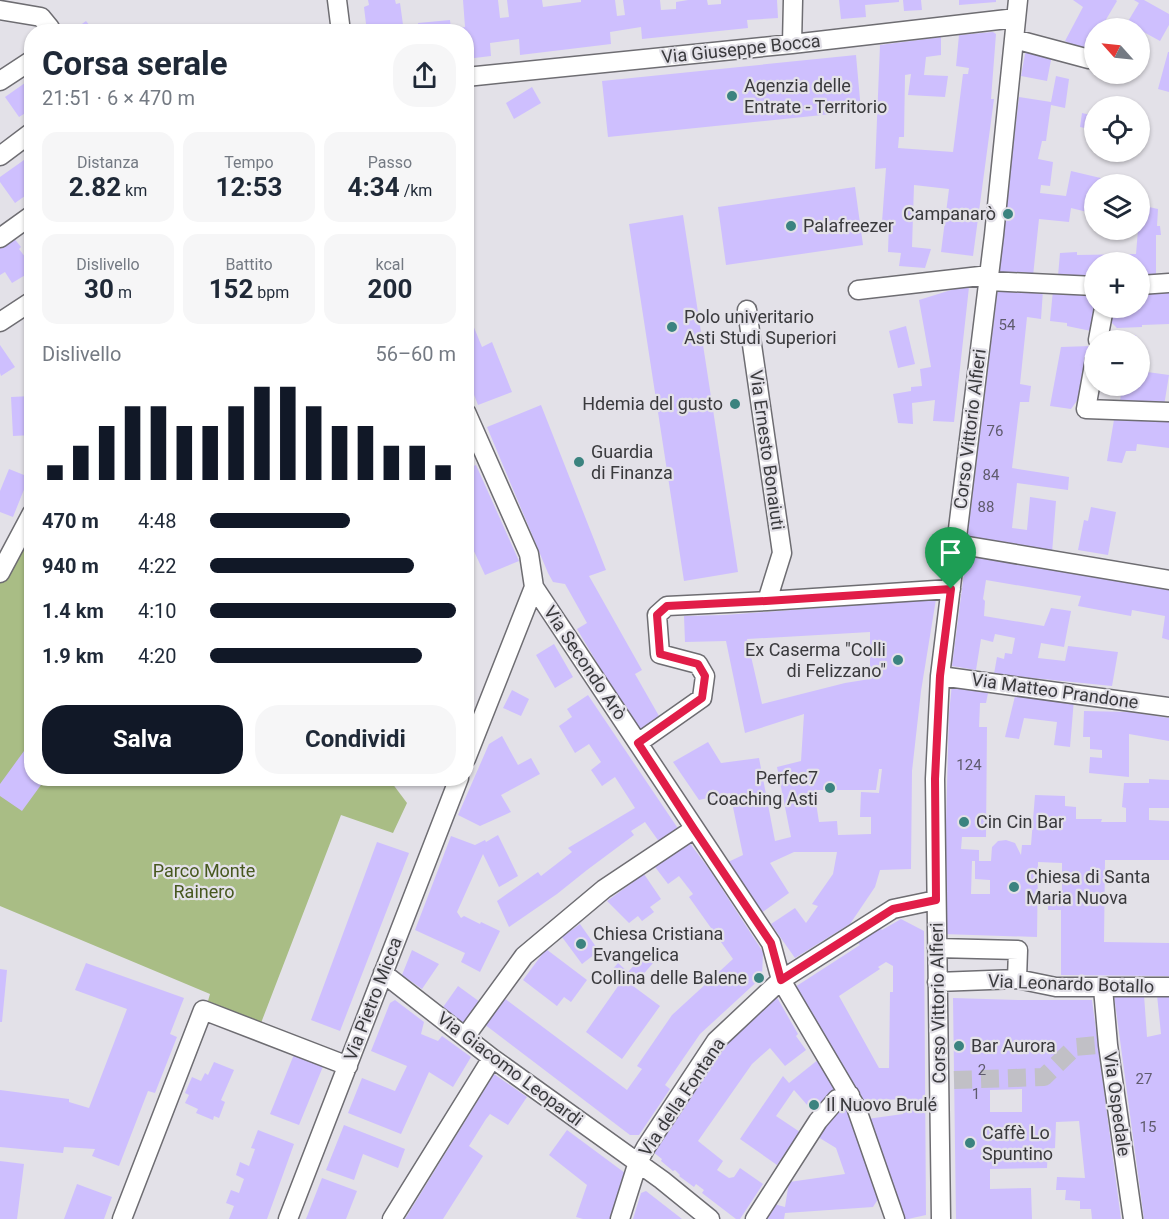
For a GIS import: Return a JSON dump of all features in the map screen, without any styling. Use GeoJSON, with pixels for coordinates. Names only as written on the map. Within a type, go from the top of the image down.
{"type":"FeatureCollection","features":[{"type":"Feature","properties":{"kind":"street"},"geometry":{"type":"LineString","coordinates":[[337,0],[340,24]]}},
{"type":"Feature","properties":{"kind":"street"},"geometry":{"type":"LineString","coordinates":[[792,44],[793,0]]}},
{"type":"Feature","properties":{"kind":"street","name":"Via Giuseppe Bocca"},"geometry":{"type":"LineString","coordinates":[[474,76],[792,44],[1017,9]]}},
{"type":"Feature","properties":{"kind":"street","name":"Corso Vittorio Alfieri"},"geometry":{"type":"LineString","coordinates":[[941,1219],[946,1080],[938,982],[936,900],[935,779],[940,676],[988,278],[1017,9]]}},
{"type":"Feature","properties":{"kind":"street"},"geometry":{"type":"LineString","coordinates":[[0,10],[41,17],[47,24]]}},
{"type":"Feature","properties":{"kind":"street"},"geometry":{"type":"LineString","coordinates":[[1014,39],[1084,58]]}},
{"type":"Feature","properties":{"kind":"street"},"geometry":{"type":"LineString","coordinates":[[0,81],[24,65]]}},
{"type":"Feature","properties":{"kind":"street"},"geometry":{"type":"LineString","coordinates":[[0,156],[24,138]]}},
{"type":"Feature","properties":{"kind":"street"},"geometry":{"type":"LineString","coordinates":[[0,238],[24,221]]}},
{"type":"Feature","properties":{"kind":"street"},"geometry":{"type":"LineString","coordinates":[[858,290],[988,278],[1084,285]]}},
{"type":"Feature","properties":{"kind":"street"},"geometry":{"type":"LineString","coordinates":[[1150,284],[1169,283]]}},
{"type":"Feature","properties":{"kind":"street"},"geometry":{"type":"LineString","coordinates":[[0,322],[24,306]]}},
{"type":"Feature","properties":{"kind":"street","name":"Via Ernesto Bonaiuti"},"geometry":{"type":"LineString","coordinates":[[747,310],[782,553],[766,601]]}},
{"type":"Feature","properties":{"kind":"street"},"geometry":{"type":"LineString","coordinates":[[1088,396],[1086,408],[1169,412]]}},
{"type":"Feature","properties":{"kind":"street","name":"Via Secondo Arò"},"geometry":{"type":"LineString","coordinates":[[474,430],[529,554],[534,587],[771,943],[781,980],[856,1107],[896,1219]]}},
{"type":"Feature","properties":{"kind":"street"},"geometry":{"type":"LineString","coordinates":[[0,573],[24,528]]}},
{"type":"Feature","properties":{"kind":"street"},"geometry":{"type":"LineString","coordinates":[[956,544],[1169,580]]}},
{"type":"Feature","properties":{"kind":"street"},"geometry":{"type":"LineString","coordinates":[[474,739],[534,587]]}},
{"type":"Feature","properties":{"kind":"street"},"geometry":{"type":"LineString","coordinates":[[638,743],[702,698],[705,676],[698,664],[660,654],[657,615],[667,606],[951,589]]}},
{"type":"Feature","properties":{"kind":"street","name":"Via Matteo Prandone"},"geometry":{"type":"LineString","coordinates":[[940,676],[1169,707]]}},
{"type":"Feature","properties":{"kind":"street","name":"Via Pietro Micca"},"geometry":{"type":"LineString","coordinates":[[288,1219],[456,786]]}},
{"type":"Feature","properties":{"kind":"street"},"geometry":{"type":"LineString","coordinates":[[465,1037],[524,956],[604,889],[694,829]]}},
{"type":"Feature","properties":{"kind":"street","name":"Via della Fontana"},"geometry":{"type":"LineString","coordinates":[[620,1219],[638,1162],[646,1147],[716,1041],[781,980],[893,909],[936,900]]}},
{"type":"Feature","properties":{"kind":"street"},"geometry":{"type":"LineString","coordinates":[[937,948],[1018,950],[1017,979]]}},
{"type":"Feature","properties":{"kind":"street","name":"Via Giacomo Leopardi"},"geometry":{"type":"LineString","coordinates":[[383,973],[492,1059],[662,1179],[711,1219]]}},
{"type":"Feature","properties":{"kind":"street","name":"Via Leonardo Botallo"},"geometry":{"type":"LineString","coordinates":[[938,982],[1017,979],[1056,987],[1169,987]]}},
{"type":"Feature","properties":{"kind":"street","name":"Via Ospedale"},"geometry":{"type":"LineString","coordinates":[[1103,988],[1103,1045],[1133,1219]]}},
{"type":"Feature","properties":{"kind":"street"},"geometry":{"type":"LineString","coordinates":[[122,1219],[203,1010],[348,1066]]}},
{"type":"Feature","properties":{"kind":"street"},"geometry":{"type":"LineString","coordinates":[[392,1219],[492,1059]]}},
{"type":"Feature","properties":{"kind":"street"},"geometry":{"type":"LineString","coordinates":[[755,1219],[818,1121],[837,1099],[850,1095]]}},
{"type":"Feature","properties":{"kind":"green space","name":"Parco Monte Rainero"},"geometry":{"type":"Polygon","coordinates":[[[24,527],[24,786],[394,786],[407,803],[393,833],[341,815],[261,1023],[208,1001],[210,994],[0,906],[0,573],[24,527]]]}},
{"type":"Feature","properties":{"kind":"building"},"geometry":{"type":"Polygon","coordinates":[[[368,0],[395,0],[396,4],[400,3],[403,24],[366,24],[364,7],[369,5],[368,0]]]}},
{"type":"Feature","properties":{"kind":"building"},"geometry":{"type":"Polygon","coordinates":[[[463,0],[498,0],[500,18],[509,17],[507,0],[542,0],[543,7],[581,2],[581,0],[615,0],[617,16],[625,15],[623,0],[660,0],[661,10],[676,9],[676,2],[688,0],[707,0],[708,5],[721,4],[721,0],[777,0],[778,18],[747,20],[748,28],[642,39],[641,27],[610,32],[611,44],[520,55],[519,39],[490,43],[491,56],[474,58],[474,24],[465,24],[463,0]]]}},
{"type":"Feature","properties":{"kind":"building"},"geometry":{"type":"Polygon","coordinates":[[[839,0],[899,0],[899,2],[865,5],[866,17],[841,19],[839,0]]]}},
{"type":"Feature","properties":{"kind":"building"},"geometry":{"type":"Polygon","coordinates":[[[903,0],[921,0],[922,10],[904,11],[903,0]]]}},
{"type":"Feature","properties":{"kind":"building"},"geometry":{"type":"Polygon","coordinates":[[[959,0],[996,0],[996,2],[959,5],[959,0]]]}},
{"type":"Feature","properties":{"kind":"building"},"geometry":{"type":"Polygon","coordinates":[[[1073,0],[1117,1],[1107,18],[1084,18],[1084,51],[1065,41],[1083,7],[1073,0]]]}},
{"type":"Feature","properties":{"kind":"building"},"geometry":{"type":"Polygon","coordinates":[[[1134,0],[1144,0],[1169,14],[1169,25],[1160,41],[1150,36],[1150,18],[1130,18],[1139,3],[1134,0]]]}},
{"type":"Feature","properties":{"kind":"building"},"geometry":{"type":"Polygon","coordinates":[[[450,20],[450,24],[418,23],[450,20]]]}},
{"type":"Feature","properties":{"kind":"building"},"geometry":{"type":"Polygon","coordinates":[[[993,32],[996,34],[991,99],[994,99],[973,256],[941,252],[949,189],[914,185],[912,247],[931,249],[925,268],[899,266],[901,253],[888,252],[889,222],[882,222],[886,168],[875,169],[880,45],[941,37],[941,55],[926,57],[924,75],[948,76],[945,97],[908,95],[911,74],[905,75],[904,137],[899,137],[898,148],[953,152],[963,74],[968,74],[969,68],[956,66],[959,35],[993,32]]]}},
{"type":"Feature","properties":{"kind":"building"},"geometry":{"type":"Polygon","coordinates":[[[1026,49],[1052,55],[1047,81],[1021,76],[1026,49]]]}},
{"type":"Feature","properties":{"kind":"building"},"geometry":{"type":"Polygon","coordinates":[[[1169,52],[1169,92],[1158,89],[1169,52]]]}},
{"type":"Feature","properties":{"kind":"building","name":"Agenzia delle Entrate - Territorio"},"geometry":{"type":"Polygon","coordinates":[[[856,55],[861,111],[608,137],[602,81],[856,55]]]}},
{"type":"Feature","properties":{"kind":"building"},"geometry":{"type":"Polygon","coordinates":[[[1056,76],[1069,79],[1065,108],[1051,105],[1046,141],[1042,141],[1038,159],[1053,162],[1050,186],[1041,185],[1040,193],[1066,196],[1071,171],[1084,174],[1084,211],[1071,208],[1069,222],[1039,219],[1033,276],[998,275],[1019,97],[1051,102],[1056,76]]]}},
{"type":"Feature","properties":{"kind":"building"},"geometry":{"type":"Polygon","coordinates":[[[24,84],[24,114],[19,117],[5,97],[24,84]]]}},
{"type":"Feature","properties":{"kind":"building"},"geometry":{"type":"Polygon","coordinates":[[[532,87],[541,103],[514,119],[506,103],[532,87]]]}},
{"type":"Feature","properties":{"kind":"building"},"geometry":{"type":"Polygon","coordinates":[[[1082,113],[1084,113],[1084,128],[1080,127],[1082,113]]]}},
{"type":"Feature","properties":{"kind":"building"},"geometry":{"type":"Polygon","coordinates":[[[24,160],[24,197],[15,203],[0,182],[0,177],[24,160]]]}},
{"type":"Feature","properties":{"kind":"building","name":"Palafreezer"},"geometry":{"type":"Polygon","coordinates":[[[855,187],[863,245],[726,265],[718,207],[855,187]]]}},
{"type":"Feature","properties":{"kind":"building"},"geometry":{"type":"Polygon","coordinates":[[[1150,207],[1158,209],[1157,226],[1160,226],[1161,235],[1156,235],[1156,274],[1150,274],[1150,252],[1136,252],[1137,240],[1150,240],[1150,207]]]}},
{"type":"Feature","properties":{"kind":"building","name":"Polo univeritario Asti Studi Superiori"},"geometry":{"type":"Polygon","coordinates":[[[683,215],[738,572],[684,581],[629,224],[683,215]]]}},
{"type":"Feature","properties":{"kind":"building"},"geometry":{"type":"Polygon","coordinates":[[[13,237],[24,256],[24,276],[12,283],[5,272],[0,275],[0,246],[13,237]]]}},
{"type":"Feature","properties":{"kind":"building"},"geometry":{"type":"Polygon","coordinates":[[[1077,252],[1077,255],[1084,255],[1084,275],[1058,276],[1060,253],[1077,252]]]}},
{"type":"Feature","properties":{"kind":"building"},"geometry":{"type":"Polygon","coordinates":[[[964,286],[969,287],[954,422],[933,421],[935,400],[912,403],[913,424],[898,423],[893,394],[911,391],[911,387],[922,386],[920,369],[931,367],[919,300],[964,286]]]}},
{"type":"Feature","properties":{"kind":"building"},"geometry":{"type":"Polygon","coordinates":[[[998,287],[1043,290],[1041,319],[1027,317],[1020,384],[1031,386],[1029,402],[1020,402],[1012,468],[1069,477],[1068,490],[1017,483],[1012,528],[1027,530],[1030,497],[1056,501],[1052,553],[967,540],[998,287]]]}},
{"type":"Feature","properties":{"kind":"building"},"geometry":{"type":"Polygon","coordinates":[[[1053,290],[1084,292],[1084,318],[1093,318],[1091,330],[1050,321],[1053,290]]]}},
{"type":"Feature","properties":{"kind":"building"},"geometry":{"type":"Polygon","coordinates":[[[1169,291],[1169,324],[1117,328],[1110,321],[1111,318],[1150,318],[1150,292],[1169,291]]]}},
{"type":"Feature","properties":{"kind":"building"},"geometry":{"type":"Polygon","coordinates":[[[906,326],[915,364],[898,368],[889,331],[906,326]]]}},
{"type":"Feature","properties":{"kind":"building"},"geometry":{"type":"Polygon","coordinates":[[[474,328],[482,347],[492,342],[512,392],[478,405],[474,395],[474,328]]]}},
{"type":"Feature","properties":{"kind":"building"},"geometry":{"type":"Polygon","coordinates":[[[0,345],[15,367],[1,376],[0,373],[0,345]]]}},
{"type":"Feature","properties":{"kind":"building"},"geometry":{"type":"Polygon","coordinates":[[[1084,346],[1084,391],[1071,409],[1050,406],[1061,347],[1084,346]]]}},
{"type":"Feature","properties":{"kind":"building"},"geometry":{"type":"Polygon","coordinates":[[[1150,372],[1169,375],[1164,406],[1120,401],[1121,396],[1150,396],[1150,372]]]}},
{"type":"Feature","properties":{"kind":"building"},"geometry":{"type":"Polygon","coordinates":[[[24,396],[24,435],[13,436],[11,397],[24,396]]]}},
{"type":"Feature","properties":{"kind":"building"},"geometry":{"type":"Polygon","coordinates":[[[541,405],[606,570],[589,576],[642,670],[635,674],[659,716],[638,732],[577,629],[587,623],[565,584],[553,582],[548,573],[487,427],[541,405]]]}},
{"type":"Feature","properties":{"kind":"building"},"geometry":{"type":"Polygon","coordinates":[[[1115,414],[1169,418],[1169,448],[1137,444],[1136,451],[1126,451],[1122,463],[1107,461],[1115,414]]]}},
{"type":"Feature","properties":{"kind":"building"},"geometry":{"type":"Polygon","coordinates":[[[476,465],[519,561],[485,575],[474,551],[474,466],[476,465]]]}},
{"type":"Feature","properties":{"kind":"building"},"geometry":{"type":"Polygon","coordinates":[[[9,469],[24,475],[24,490],[13,517],[0,512],[0,491],[9,469]]]}},
{"type":"Feature","properties":{"kind":"building"},"geometry":{"type":"Polygon","coordinates":[[[1091,507],[1116,512],[1108,555],[1078,550],[1084,520],[1088,521],[1091,507]]]}},
{"type":"Feature","properties":{"kind":"building"},"geometry":{"type":"Polygon","coordinates":[[[967,550],[1169,589],[1169,640],[1162,638],[1165,616],[1132,610],[1131,616],[1078,606],[1081,596],[986,580],[983,599],[985,601],[984,616],[1044,626],[1051,608],[1071,611],[1064,647],[1041,643],[1038,658],[1065,661],[1068,646],[1118,652],[1112,686],[994,674],[997,657],[1004,659],[1005,653],[1012,654],[1015,638],[995,634],[993,642],[981,639],[976,670],[952,666],[967,550]]]}},
{"type":"Feature","properties":{"kind":"building"},"geometry":{"type":"Polygon","coordinates":[[[936,599],[921,691],[912,771],[911,869],[880,870],[875,887],[850,924],[795,958],[771,924],[795,908],[806,923],[818,906],[812,904],[833,874],[837,852],[794,852],[770,863],[789,893],[760,914],[726,863],[743,855],[730,793],[699,800],[673,762],[708,742],[721,763],[759,758],[775,841],[791,837],[777,767],[801,761],[804,714],[745,733],[726,641],[685,642],[684,616],[936,599]],[[870,632],[747,639],[762,704],[870,679],[870,632]],[[879,769],[876,790],[814,790],[819,822],[837,821],[838,835],[871,834],[871,817],[860,817],[861,792],[879,793],[882,769],[879,769]]]}},
{"type":"Feature","properties":{"kind":"building"},"geometry":{"type":"Polygon","coordinates":[[[554,644],[573,677],[555,688],[536,655],[554,644]]]}},
{"type":"Feature","properties":{"kind":"building"},"geometry":{"type":"Polygon","coordinates":[[[952,684],[989,688],[986,703],[980,703],[979,727],[987,727],[986,837],[962,837],[961,849],[979,850],[979,861],[991,861],[992,847],[998,841],[1006,840],[1015,843],[1021,855],[1022,845],[1031,845],[1035,795],[1065,796],[1065,806],[1076,807],[1076,819],[1126,822],[1126,808],[1122,807],[1124,783],[1149,783],[1149,779],[1169,780],[1169,808],[1149,808],[1149,820],[1169,821],[1169,860],[1105,860],[1104,942],[1169,943],[1169,976],[1061,975],[1061,910],[1048,910],[1048,892],[1062,892],[1062,863],[1038,862],[1037,937],[943,934],[949,713],[952,684]],[[972,861],[971,894],[990,894],[990,880],[975,879],[975,861],[972,861]]]}},
{"type":"Feature","properties":{"kind":"building"},"geometry":{"type":"Polygon","coordinates":[[[512,690],[529,699],[521,716],[503,708],[512,690]]]}},
{"type":"Feature","properties":{"kind":"building"},"geometry":{"type":"Polygon","coordinates":[[[1016,692],[1074,699],[1070,747],[1054,745],[1057,722],[1024,718],[1019,739],[1005,737],[1016,692]]]}},
{"type":"Feature","properties":{"kind":"building"},"geometry":{"type":"Polygon","coordinates":[[[588,695],[679,830],[660,843],[645,822],[631,831],[634,835],[557,894],[509,927],[497,901],[538,872],[541,876],[572,852],[568,848],[635,808],[615,777],[602,786],[591,770],[601,762],[589,744],[575,753],[559,726],[572,717],[567,709],[588,695]]]}},
{"type":"Feature","properties":{"kind":"building"},"geometry":{"type":"Polygon","coordinates":[[[1084,711],[1129,712],[1169,718],[1169,741],[1129,734],[1129,777],[1089,773],[1090,757],[1102,758],[1102,750],[1090,749],[1090,737],[1083,737],[1084,711]]]}},
{"type":"Feature","properties":{"kind":"building"},"geometry":{"type":"Polygon","coordinates":[[[502,736],[518,765],[531,758],[540,774],[501,795],[511,812],[480,826],[458,815],[471,786],[474,786],[474,778],[489,744],[502,736]]]}},
{"type":"Feature","properties":{"kind":"building"},"geometry":{"type":"Polygon","coordinates":[[[24,751],[24,786],[40,786],[22,811],[0,796],[0,784],[24,751]]]}},
{"type":"Feature","properties":{"kind":"building"},"geometry":{"type":"Polygon","coordinates":[[[498,835],[518,876],[499,887],[483,854],[457,912],[461,918],[464,916],[500,931],[480,972],[461,962],[465,953],[415,930],[451,836],[475,845],[498,835]]]}},
{"type":"Feature","properties":{"kind":"building"},"geometry":{"type":"Polygon","coordinates":[[[686,838],[763,952],[762,977],[700,1034],[665,1085],[670,1089],[639,1135],[630,1135],[484,1024],[504,998],[627,1090],[642,1069],[637,1066],[672,1015],[733,959],[689,897],[693,894],[679,876],[668,884],[652,863],[686,838]]]}},
{"type":"Feature","properties":{"kind":"building"},"geometry":{"type":"Polygon","coordinates":[[[377,842],[409,853],[340,1031],[311,1020],[377,842]]]}},
{"type":"Feature","properties":{"kind":"building"},"geometry":{"type":"Polygon","coordinates":[[[644,874],[661,899],[650,907],[654,912],[642,921],[638,916],[629,923],[607,901],[644,874]]]}},
{"type":"Feature","properties":{"kind":"building"},"geometry":{"type":"Polygon","coordinates":[[[901,919],[924,931],[926,1215],[908,1219],[903,1219],[867,1119],[903,1114],[902,1099],[861,1101],[795,987],[860,945],[858,943],[880,928],[882,930],[901,919]],[[886,962],[878,967],[880,969],[839,996],[879,1068],[889,1068],[890,992],[893,992],[893,966],[886,962]]]}},
{"type":"Feature","properties":{"kind":"building","name":"Chiesa Cristiana Evangelica"},"geometry":{"type":"Polygon","coordinates":[[[580,924],[599,951],[582,964],[562,937],[580,924]]]}},
{"type":"Feature","properties":{"kind":"building"},"geometry":{"type":"Polygon","coordinates":[[[546,949],[587,980],[571,1002],[564,997],[557,1006],[523,980],[546,949]]]}},
{"type":"Feature","properties":{"kind":"building"},"geometry":{"type":"Polygon","coordinates":[[[412,950],[439,964],[422,989],[402,975],[412,950]]]}},
{"type":"Feature","properties":{"kind":"building"},"geometry":{"type":"Polygon","coordinates":[[[644,954],[654,962],[633,986],[660,1006],[622,1059],[586,1032],[623,979],[611,971],[618,963],[628,972],[644,954]]]}},
{"type":"Feature","properties":{"kind":"building"},"geometry":{"type":"Polygon","coordinates":[[[86,963],[184,998],[170,1034],[177,1037],[155,1093],[148,1091],[119,1166],[92,1156],[95,1149],[64,1147],[63,1153],[0,1147],[0,1090],[69,1099],[69,1102],[89,1108],[127,1009],[75,990],[86,963]]]}},
{"type":"Feature","properties":{"kind":"building"},"geometry":{"type":"Polygon","coordinates":[[[0,969],[7,970],[2,1022],[0,1022],[0,969]]]}},
{"type":"Feature","properties":{"kind":"building"},"geometry":{"type":"Polygon","coordinates":[[[458,986],[480,1002],[463,1025],[441,1010],[458,986]]]}},
{"type":"Feature","properties":{"kind":"building"},"geometry":{"type":"Polygon","coordinates":[[[775,994],[798,1034],[796,1036],[806,1050],[785,1066],[770,1048],[752,1064],[698,1141],[723,1161],[717,1170],[729,1178],[734,1177],[740,1168],[763,1184],[740,1219],[736,1219],[702,1193],[704,1190],[696,1184],[694,1187],[679,1176],[653,1152],[723,1046],[775,994]]]}},
{"type":"Feature","properties":{"kind":"building"},"geometry":{"type":"Polygon","coordinates":[[[1169,994],[1169,1219],[1144,1219],[1114,995],[1144,995],[1147,1037],[1161,1034],[1157,995],[1169,994]]]}},
{"type":"Feature","properties":{"kind":"building"},"geometry":{"type":"Polygon","coordinates":[[[953,998],[1092,1000],[1121,1219],[1092,1219],[1091,1209],[1080,1209],[1080,1201],[1065,1200],[1066,1190],[1056,1190],[1057,1177],[1085,1178],[1079,1121],[1056,1122],[1055,1148],[1048,1149],[1047,1168],[990,1169],[990,1189],[1031,1188],[1032,1219],[956,1219],[953,998]],[[1022,1089],[990,1090],[990,1112],[1022,1112],[1022,1089]]]}},
{"type":"Feature","properties":{"kind":"building"},"geometry":{"type":"Polygon","coordinates":[[[395,1000],[424,1022],[421,1034],[438,1041],[442,1036],[471,1057],[453,1087],[429,1072],[401,1134],[348,1113],[362,1078],[395,1091],[407,1066],[371,1051],[390,1003],[395,1000]]]}},
{"type":"Feature","properties":{"kind":"building"},"geometry":{"type":"Polygon","coordinates":[[[295,1052],[324,1064],[299,1125],[270,1114],[295,1052]]]}},
{"type":"Feature","properties":{"kind":"building"},"geometry":{"type":"Polygon","coordinates":[[[819,1059],[839,1087],[815,1114],[794,1090],[776,1116],[800,1132],[777,1165],[740,1139],[783,1076],[789,1083],[819,1059]]]}},
{"type":"Feature","properties":{"kind":"building"},"geometry":{"type":"Polygon","coordinates":[[[214,1062],[234,1070],[221,1100],[225,1102],[219,1118],[214,1116],[213,1120],[196,1113],[198,1109],[185,1103],[189,1095],[185,1093],[192,1077],[201,1081],[205,1073],[208,1075],[214,1062]]]}},
{"type":"Feature","properties":{"kind":"building"},"geometry":{"type":"Polygon","coordinates":[[[494,1074],[527,1097],[508,1125],[490,1114],[486,1119],[469,1146],[483,1156],[443,1219],[405,1219],[494,1074]]]}},
{"type":"Feature","properties":{"kind":"building"},"geometry":{"type":"Polygon","coordinates":[[[839,1105],[850,1111],[848,1115],[854,1118],[880,1196],[873,1207],[785,1213],[784,1219],[765,1219],[774,1204],[785,1207],[789,1182],[845,1174],[836,1148],[818,1137],[839,1105]]]}},
{"type":"Feature","properties":{"kind":"building"},"geometry":{"type":"Polygon","coordinates":[[[344,1125],[405,1149],[398,1168],[363,1154],[354,1180],[326,1170],[344,1125]]]}},
{"type":"Feature","properties":{"kind":"building"},"geometry":{"type":"Polygon","coordinates":[[[258,1130],[294,1144],[267,1219],[229,1219],[234,1206],[226,1203],[231,1190],[239,1193],[244,1179],[236,1175],[240,1162],[249,1166],[255,1149],[251,1148],[258,1130]]]}},
{"type":"Feature","properties":{"kind":"building"},"geometry":{"type":"Polygon","coordinates":[[[567,1130],[625,1173],[611,1219],[576,1217],[587,1185],[549,1155],[567,1130]]]}},
{"type":"Feature","properties":{"kind":"building"},"geometry":{"type":"Polygon","coordinates":[[[0,1161],[24,1164],[17,1219],[0,1219],[0,1161]]]}},
{"type":"Feature","properties":{"kind":"building"},"geometry":{"type":"Polygon","coordinates":[[[322,1178],[357,1191],[346,1219],[306,1219],[322,1178]]]}},
{"type":"Feature","properties":{"kind":"building"},"geometry":{"type":"Polygon","coordinates":[[[77,1184],[112,1197],[104,1219],[64,1219],[77,1184]]]}},
{"type":"Feature","properties":{"kind":"building"},"geometry":{"type":"Polygon","coordinates":[[[646,1191],[682,1219],[633,1219],[641,1193],[646,1191]]]}},
{"type":"Feature","properties":{"kind":"tunnel"},"geometry":{"type":"LineString","coordinates":[[954,1080],[1044,1077],[1075,1047],[1098,1045]]}},
{"type":"Feature","properties":{"kind":"place","name":"Agenzia delle Entrate - Territorio"},"geometry":{"type":"Point","coordinates":[732,96]}},
{"type":"Feature","properties":{"kind":"place","name":"Campanarò"},"geometry":{"type":"Point","coordinates":[1008,214]}},
{"type":"Feature","properties":{"kind":"place","name":"Palafreezer"},"geometry":{"type":"Point","coordinates":[791,226]}},
{"type":"Feature","properties":{"kind":"place","name":"Polo univeritario Asti Studi Superiori"},"geometry":{"type":"Point","coordinates":[672,327]}},
{"type":"Feature","properties":{"kind":"place","name":"Hdemia del gusto"},"geometry":{"type":"Point","coordinates":[735,404]}},
{"type":"Feature","properties":{"kind":"place","name":"Guardia di Finanza"},"geometry":{"type":"Point","coordinates":[579,462]}},
{"type":"Feature","properties":{"kind":"place","name":"Ex Caserma \"Colli di Felizzano\""},"geometry":{"type":"Point","coordinates":[898,660]}},
{"type":"Feature","properties":{"kind":"place","name":"Perfec7 Coaching Asti"},"geometry":{"type":"Point","coordinates":[830,788]}},
{"type":"Feature","properties":{"kind":"place","name":"Cin Cin Bar"},"geometry":{"type":"Point","coordinates":[964,822]}},
{"type":"Feature","properties":{"kind":"place","name":"Chiesa di Santa Maria Nuova"},"geometry":{"type":"Point","coordinates":[1014,887]}},
{"type":"Feature","properties":{"kind":"place","name":"Chiesa Cristiana Evangelica"},"geometry":{"type":"Point","coordinates":[581,944]}},
{"type":"Feature","properties":{"kind":"place","name":"Collina delle Balene"},"geometry":{"type":"Point","coordinates":[759,978]}},
{"type":"Feature","properties":{"kind":"place","name":"Bar Aurora"},"geometry":{"type":"Point","coordinates":[959,1046]}},
{"type":"Feature","properties":{"kind":"place","name":"Il Nuovo Brulé"},"geometry":{"type":"Point","coordinates":[814,1105]}},
{"type":"Feature","properties":{"kind":"place","name":"Caffè Lo Spuntino"},"geometry":{"type":"Point","coordinates":[970,1143]}},
{"type":"Feature","properties":{"kind":"route"},"geometry":{"type":"LineString","coordinates":[[951,589],[940,676],[935,779],[936,900],[893,909],[781,980],[771,943],[638,743],[702,698],[705,676],[698,664],[660,654],[657,615],[667,606],[951,589]]}}]}
